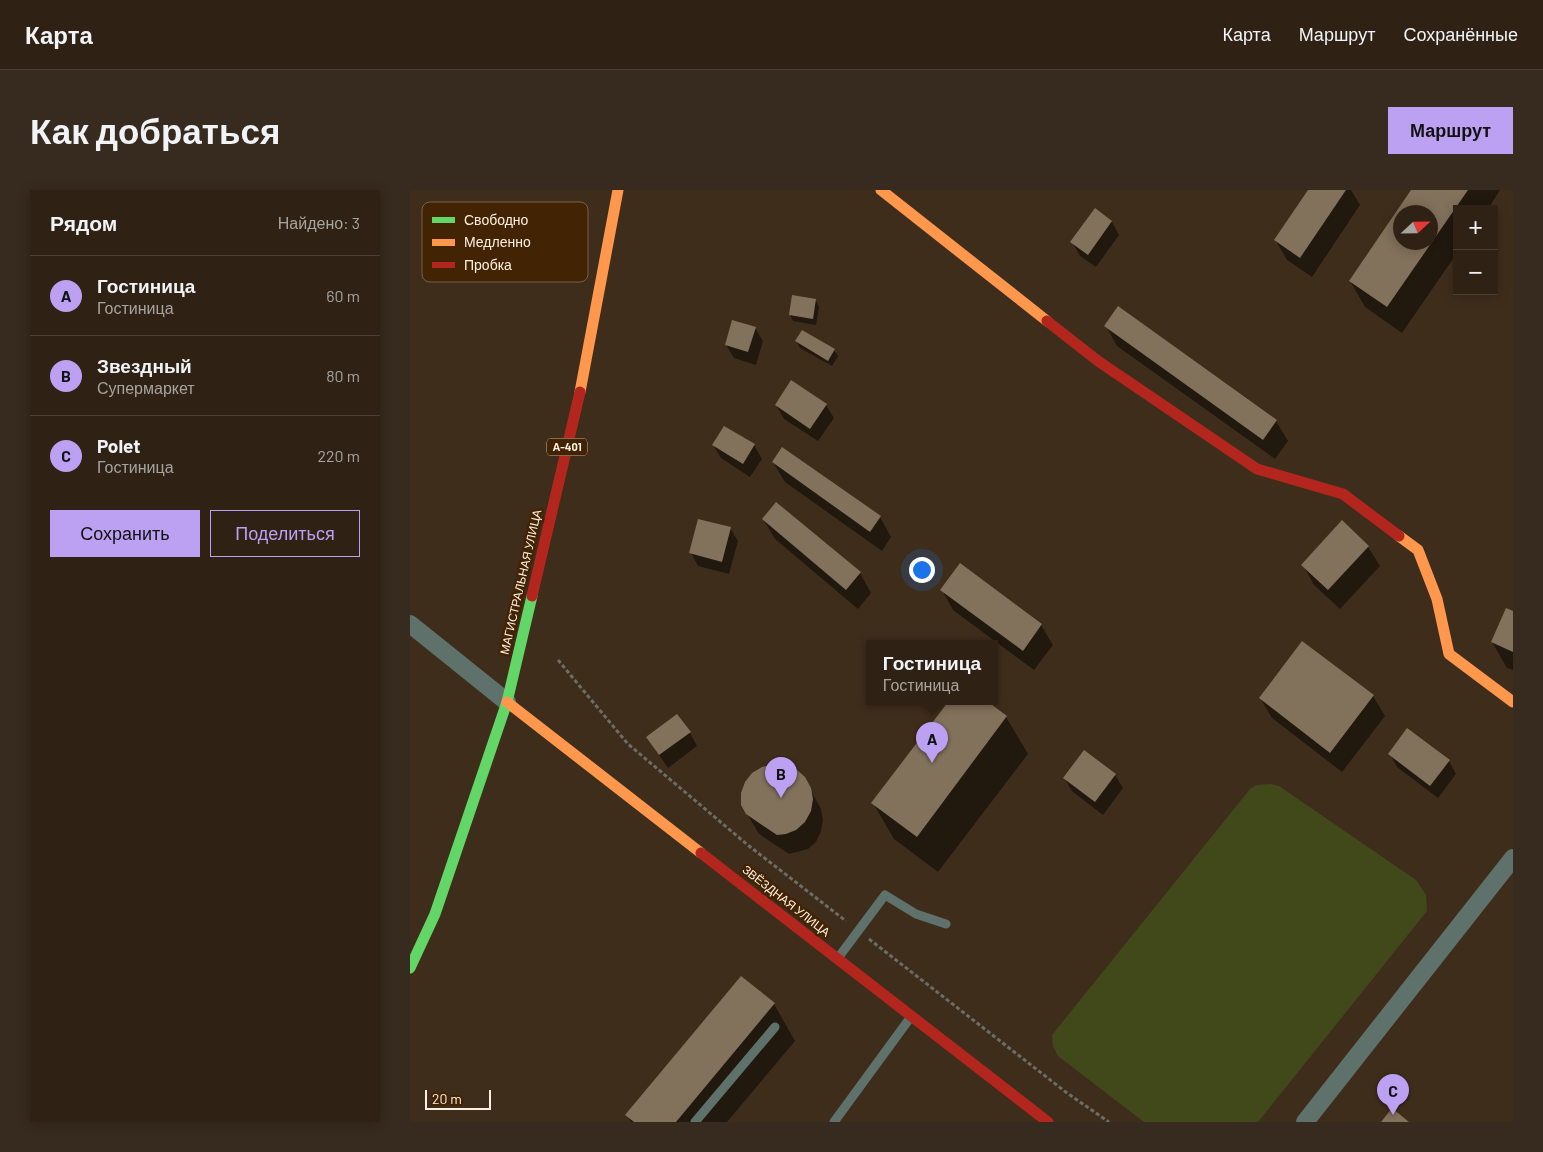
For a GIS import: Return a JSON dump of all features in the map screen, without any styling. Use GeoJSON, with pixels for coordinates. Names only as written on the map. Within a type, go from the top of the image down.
{"type":"FeatureCollection","features":[{"type":"Feature","properties":{"kind":"street","name":"МАГИСТРАЛЬНАЯ УЛИЦА"},"geometry":{"type":"LineString","coordinates":[[410,968],[435,914],[507,702],[579,396],[618,190]]}},
{"type":"Feature","properties":{"kind":"street"},"geometry":{"type":"LineString","coordinates":[[881,190],[1098,362],[1256,469],[1343,494],[1418,550],[1436,599],[1448,654],[1513,702]]}},
{"type":"Feature","properties":{"kind":"street"},"geometry":{"type":"LineString","coordinates":[[410,624],[507,702]]}},
{"type":"Feature","properties":{"kind":"street","name":"ЗВЁЗДНАЯ УЛИЦА"},"geometry":{"type":"LineString","coordinates":[[507,702],[1048,1122]]}},
{"type":"Feature","properties":{"kind":"street"},"geometry":{"type":"LineString","coordinates":[[1305,1122],[1513,858]]}},
{"type":"Feature","properties":{"kind":"lane"},"geometry":{"type":"LineString","coordinates":[[838,958],[885,895],[916,914],[946,924]]}},
{"type":"Feature","properties":{"kind":"lane"},"geometry":{"type":"LineString","coordinates":[[834,1122],[912,1016]]}},
{"type":"Feature","properties":{"kind":"lane"},"geometry":{"type":"LineString","coordinates":[[695,1122],[775,1027]]}},
{"type":"Feature","properties":{"kind":"path"},"geometry":{"type":"LineString","coordinates":[[558,660],[628,744],[749,846],[1067,1093],[1109,1122]]}},
{"type":"Feature","properties":{"kind":"green space"},"geometry":{"type":"Polygon","coordinates":[[[1271,784],[1279,786],[1416,880],[1426,895],[1427,911],[1258,1122],[1144,1122],[1058,1056],[1053,1046],[1052,1035],[1250,789],[1256,785],[1271,784]]]}},
{"type":"Feature","properties":{"kind":"building"},"geometry":{"type":"Polygon","coordinates":[[[1308,190],[1346,190],[1300,258],[1274,240],[1308,190]]]}},
{"type":"Feature","properties":{"kind":"building"},"geometry":{"type":"Polygon","coordinates":[[[1411,190],[1468,190],[1458,205],[1453,205],[1453,212],[1438,233],[1438,205],[1401,205],[1411,190]]]}},
{"type":"Feature","properties":{"kind":"building"},"geometry":{"type":"Polygon","coordinates":[[[1095,208],[1112,221],[1088,255],[1070,242],[1095,208]]]}},
{"type":"Feature","properties":{"kind":"building"},"geometry":{"type":"Polygon","coordinates":[[[1393,216],[1393,250],[1426,250],[1387,307],[1349,281],[1393,216]]]}},
{"type":"Feature","properties":{"kind":"building"},"geometry":{"type":"Polygon","coordinates":[[[792,295],[816,299],[813,319],[789,315],[792,295]]]}},
{"type":"Feature","properties":{"kind":"building"},"geometry":{"type":"Polygon","coordinates":[[[1118,306],[1277,420],[1263,440],[1104,326],[1118,306]]]}},
{"type":"Feature","properties":{"kind":"building"},"geometry":{"type":"Polygon","coordinates":[[[732,320],[756,327],[748,352],[725,345],[732,320]]]}},
{"type":"Feature","properties":{"kind":"building"},"geometry":{"type":"Polygon","coordinates":[[[802,330],[835,349],[828,361],[795,341],[802,330]]]}},
{"type":"Feature","properties":{"kind":"building"},"geometry":{"type":"Polygon","coordinates":[[[791,380],[827,404],[810,429],[775,405],[791,380]]]}},
{"type":"Feature","properties":{"kind":"building"},"geometry":{"type":"Polygon","coordinates":[[[724,426],[755,444],[743,464],[712,445],[724,426]]]}},
{"type":"Feature","properties":{"kind":"building"},"geometry":{"type":"Polygon","coordinates":[[[782,447],[881,516],[870,532],[772,462],[782,447]]]}},
{"type":"Feature","properties":{"kind":"building"},"geometry":{"type":"Polygon","coordinates":[[[776,502],[861,572],[846,590],[762,519],[776,502]]]}},
{"type":"Feature","properties":{"kind":"building"},"geometry":{"type":"Polygon","coordinates":[[[698,519],[731,527],[722,562],[689,553],[698,519]]]}},
{"type":"Feature","properties":{"kind":"building"},"geometry":{"type":"Polygon","coordinates":[[[1342,520],[1369,546],[1328,590],[1301,565],[1342,520]]]}},
{"type":"Feature","properties":{"kind":"building"},"geometry":{"type":"Polygon","coordinates":[[[960,563],[1042,624],[1023,651],[940,590],[960,563]]]}},
{"type":"Feature","properties":{"kind":"building"},"geometry":{"type":"Polygon","coordinates":[[[1506,608],[1513,611],[1513,652],[1491,642],[1506,608]]]}},
{"type":"Feature","properties":{"kind":"building"},"geometry":{"type":"Polygon","coordinates":[[[1302,641],[1374,695],[1330,753],[1259,698],[1302,641]]]}},
{"type":"Feature","properties":{"kind":"building"},"geometry":{"type":"Polygon","coordinates":[[[946,705],[992,705],[1007,716],[917,837],[871,803],[946,705]]]}},
{"type":"Feature","properties":{"kind":"building"},"geometry":{"type":"Polygon","coordinates":[[[677,714],[691,732],[659,755],[646,737],[677,714]]]}},
{"type":"Feature","properties":{"kind":"building"},"geometry":{"type":"Polygon","coordinates":[[[1407,728],[1450,760],[1430,786],[1388,754],[1407,728]]]}},
{"type":"Feature","properties":{"kind":"building"},"geometry":{"type":"Polygon","coordinates":[[[1084,750],[1116,774],[1095,802],[1063,778],[1084,750]]]}},
{"type":"Feature","properties":{"kind":"building"},"geometry":{"type":"Polygon","coordinates":[[[774,764],[796,769],[805,777],[811,788],[813,799],[811,811],[805,822],[796,830],[777,835],[746,814],[741,805],[741,793],[745,782],[752,773],[762,767],[774,764]]]}},
{"type":"Feature","properties":{"kind":"building"},"geometry":{"type":"Polygon","coordinates":[[[741,976],[775,1003],[676,1122],[634,1122],[625,1115],[741,976]]]}},
{"type":"Feature","properties":{"kind":"building"},"geometry":{"type":"Polygon","coordinates":[[[1392,1108],[1409,1122],[1381,1122],[1392,1108]]]}},
{"type":"Feature","properties":{"kind":"traffic: fast"},"geometry":{"type":"LineString","coordinates":[[410,968],[435,914],[507,702],[532,596]]}},
{"type":"Feature","properties":{"kind":"traffic: slow"},"geometry":{"type":"LineString","coordinates":[[580,392],[618,190]]}},
{"type":"Feature","properties":{"kind":"traffic: slow"},"geometry":{"type":"LineString","coordinates":[[881,190],[1047,321]]}},
{"type":"Feature","properties":{"kind":"traffic: slow"},"geometry":{"type":"LineString","coordinates":[[1399,536],[1418,550],[1437,599],[1449,654],[1513,702]]}},
{"type":"Feature","properties":{"kind":"traffic: slow"},"geometry":{"type":"LineString","coordinates":[[507,702],[701,853]]}},
{"type":"Feature","properties":{"kind":"traffic: jam"},"geometry":{"type":"LineString","coordinates":[[1047,321],[1098,361],[1257,469],[1343,494],[1399,536]]}},
{"type":"Feature","properties":{"kind":"traffic: jam"},"geometry":{"type":"LineString","coordinates":[[532,596],[580,392]]}},
{"type":"Feature","properties":{"kind":"traffic: jam"},"geometry":{"type":"LineString","coordinates":[[701,853],[1048,1122]]}},
{"type":"Feature","properties":{"kind":"place","name":"Гостиница"},"geometry":{"type":"Point","coordinates":[932,763]}},
{"type":"Feature","properties":{"kind":"place","name":"Звездный"},"geometry":{"type":"Point","coordinates":[781,798]}},
{"type":"Feature","properties":{"kind":"place","name":"Polet"},"geometry":{"type":"Point","coordinates":[1393,1115]}}]}
